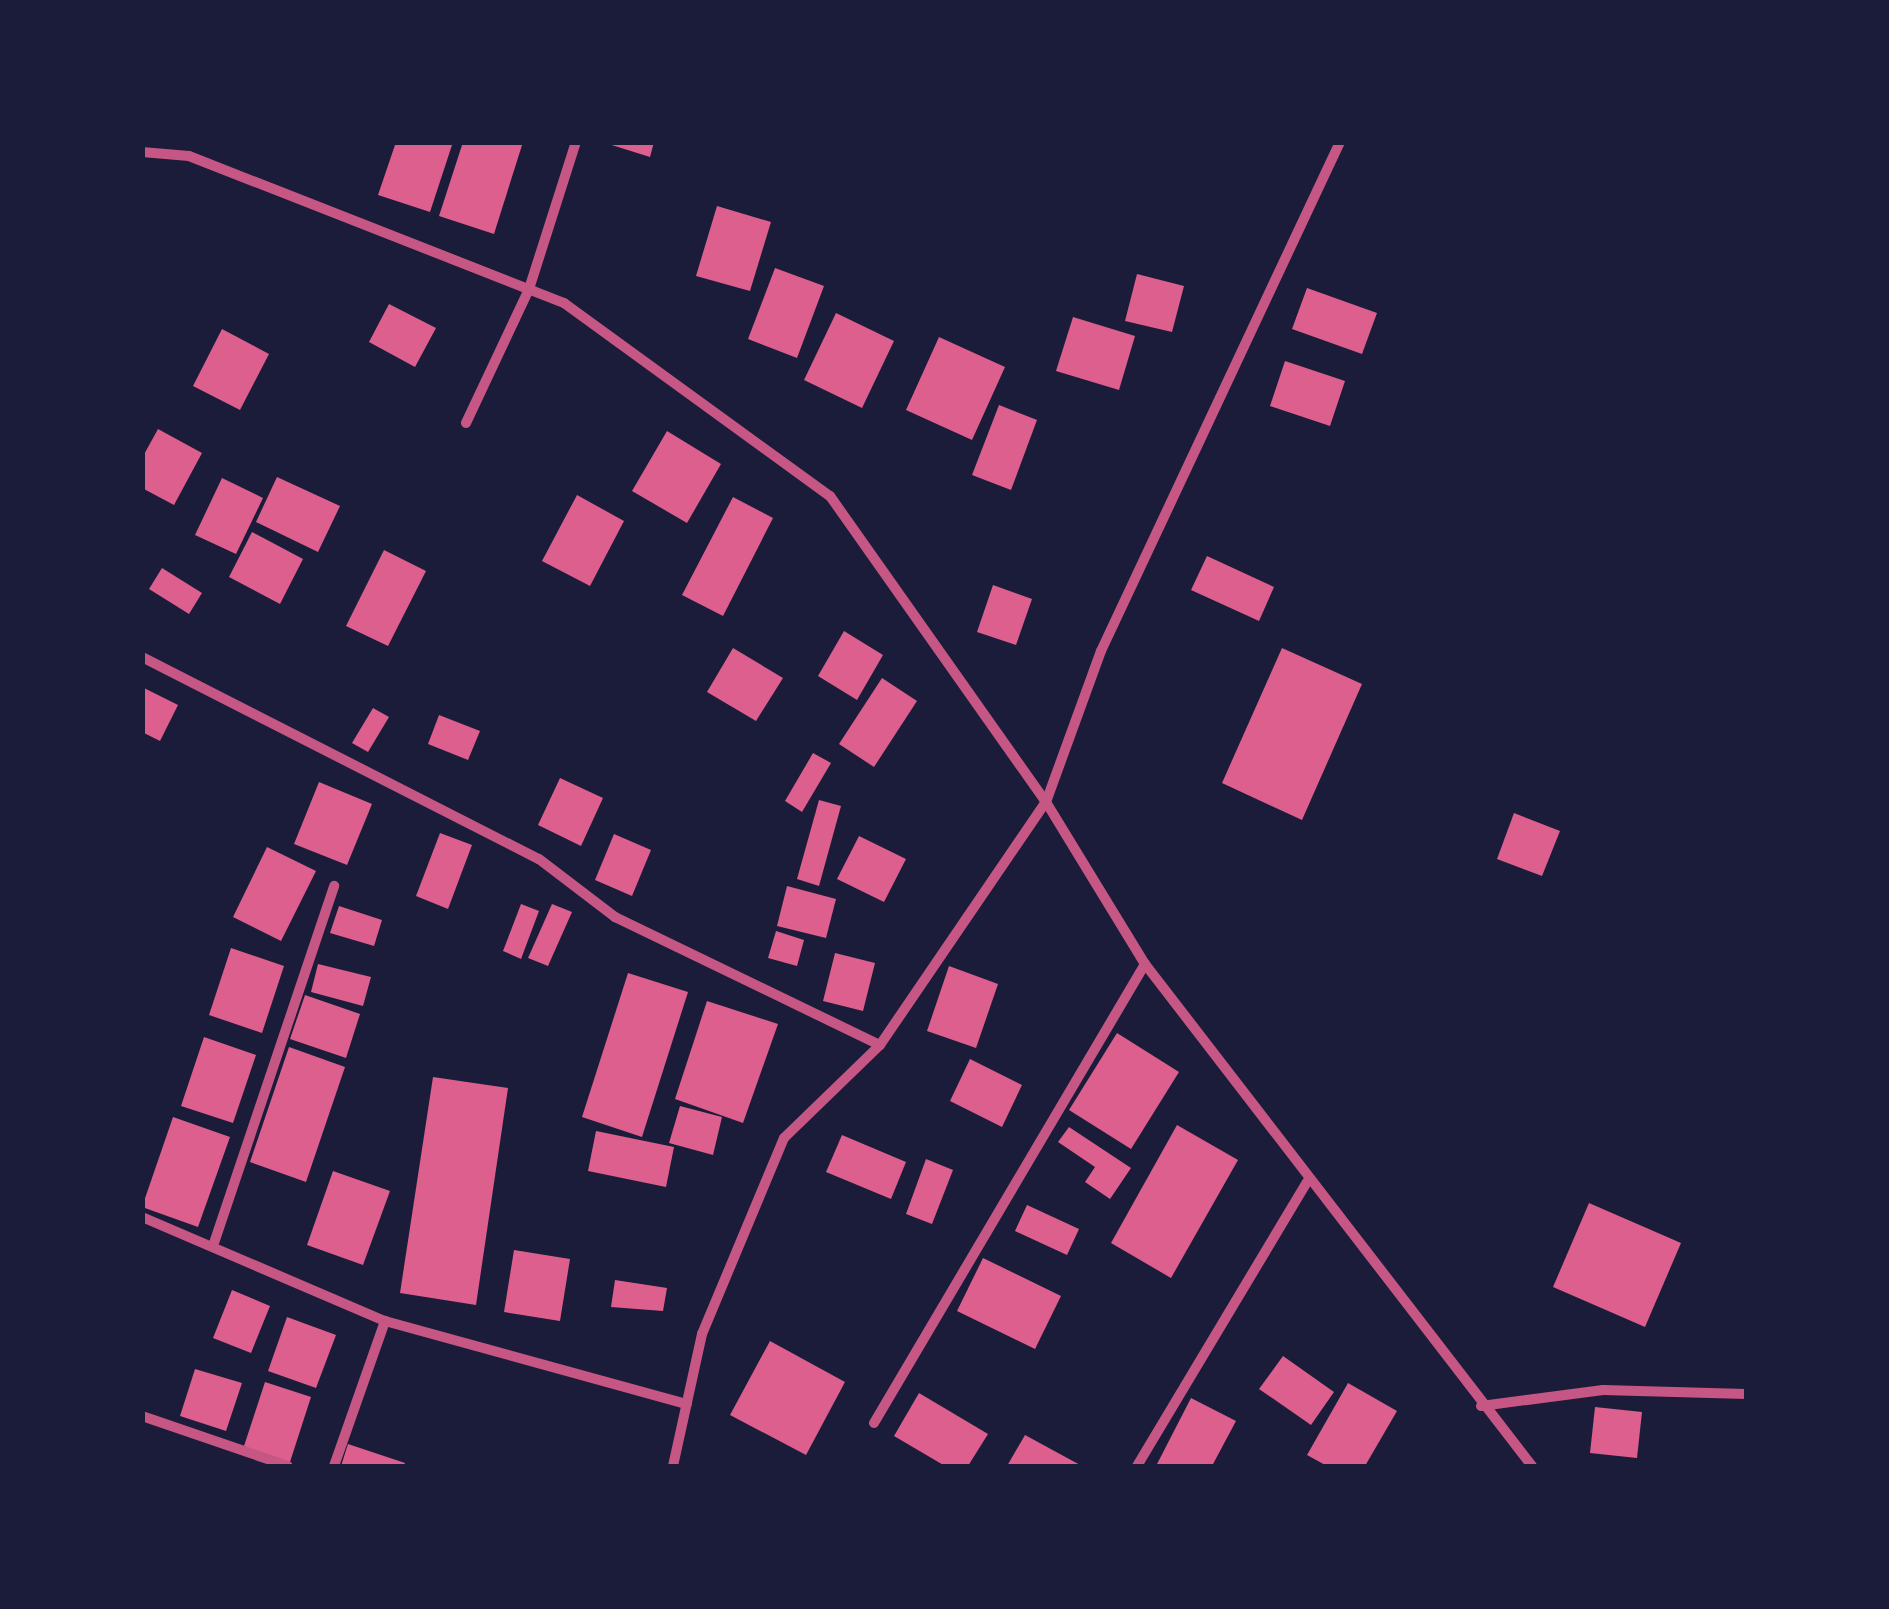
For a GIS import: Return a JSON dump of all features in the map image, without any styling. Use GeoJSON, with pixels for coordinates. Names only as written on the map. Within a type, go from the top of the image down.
{"type":"FeatureCollection","features":[{"type":"Feature","properties":{"kind":"street"},"geometry":{"type":"LineString","coordinates":[[466,423],[530,290],[576,142]]}},
{"type":"Feature","properties":{"kind":"street"},"geometry":{"type":"LineString","coordinates":[[673,1466],[702,1334],[784,1138],[880,1045],[1046,802],[1101,651],[1340,142]]}},
{"type":"Feature","properties":{"kind":"street"},"geometry":{"type":"LineString","coordinates":[[142,152],[189,156],[564,303],[830,496],[1046,802],[1145,964],[1306,1182],[1480,1406],[1532,1466]]}},
{"type":"Feature","properties":{"kind":"street"},"geometry":{"type":"LineString","coordinates":[[142,658],[539,859],[615,917],[880,1045]]}},
{"type":"Feature","properties":{"kind":"street"},"geometry":{"type":"LineString","coordinates":[[214,1246],[334,886]]}},
{"type":"Feature","properties":{"kind":"street"},"geometry":{"type":"LineString","coordinates":[[874,1423],[1145,964]]}},
{"type":"Feature","properties":{"kind":"street"},"geometry":{"type":"LineString","coordinates":[[1137,1466],[1306,1182]]}},
{"type":"Feature","properties":{"kind":"street"},"geometry":{"type":"LineString","coordinates":[[142,1217],[385,1321],[687,1404]]}},
{"type":"Feature","properties":{"kind":"street"},"geometry":{"type":"LineString","coordinates":[[334,1466],[385,1321]]}},
{"type":"Feature","properties":{"kind":"street"},"geometry":{"type":"LineString","coordinates":[[1480,1406],[1602,1390],[1746,1394]]}},
{"type":"Feature","properties":{"kind":"street"},"geometry":{"type":"LineString","coordinates":[[142,1416],[288,1466]]}},
{"type":"Feature","properties":{"kind":"building"},"geometry":{"type":"Polygon","coordinates":[[[396,142],[453,142],[430,212],[378,195],[396,142]]]}},
{"type":"Feature","properties":{"kind":"building"},"geometry":{"type":"Polygon","coordinates":[[[463,142],[523,142],[494,234],[439,216],[463,142]]]}},
{"type":"Feature","properties":{"kind":"building"},"geometry":{"type":"Polygon","coordinates":[[[602,142],[654,142],[650,157],[602,142]]]}},
{"type":"Feature","properties":{"kind":"building"},"geometry":{"type":"Polygon","coordinates":[[[717,206],[771,222],[750,291],[696,276],[717,206]]]}},
{"type":"Feature","properties":{"kind":"building"},"geometry":{"type":"Polygon","coordinates":[[[775,268],[824,286],[797,358],[748,339],[775,268]]]}},
{"type":"Feature","properties":{"kind":"building"},"geometry":{"type":"Polygon","coordinates":[[[1137,274],[1184,286],[1172,332],[1125,321],[1137,274]]]}},
{"type":"Feature","properties":{"kind":"building"},"geometry":{"type":"Polygon","coordinates":[[[1307,288],[1377,313],[1362,354],[1292,329],[1307,288]]]}},
{"type":"Feature","properties":{"kind":"building"},"geometry":{"type":"Polygon","coordinates":[[[389,304],[436,328],[415,367],[369,342],[389,304]]]}},
{"type":"Feature","properties":{"kind":"building"},"geometry":{"type":"Polygon","coordinates":[[[836,313],[894,341],[862,408],[804,380],[836,313]]]}},
{"type":"Feature","properties":{"kind":"building"},"geometry":{"type":"Polygon","coordinates":[[[1073,317],[1135,336],[1119,390],[1056,371],[1073,317]]]}},
{"type":"Feature","properties":{"kind":"building"},"geometry":{"type":"Polygon","coordinates":[[[222,329],[269,354],[240,410],[193,386],[222,329]]]}},
{"type":"Feature","properties":{"kind":"building"},"geometry":{"type":"Polygon","coordinates":[[[939,337],[1005,367],[972,440],[906,410],[939,337]]]}},
{"type":"Feature","properties":{"kind":"building"},"geometry":{"type":"Polygon","coordinates":[[[1285,361],[1345,381],[1330,426],[1270,406],[1285,361]]]}},
{"type":"Feature","properties":{"kind":"building"},"geometry":{"type":"Polygon","coordinates":[[[999,405],[1037,420],[1011,490],[972,475],[999,405]]]}},
{"type":"Feature","properties":{"kind":"building"},"geometry":{"type":"Polygon","coordinates":[[[158,429],[202,453],[174,505],[142,488],[142,458],[158,429]]]}},
{"type":"Feature","properties":{"kind":"building"},"geometry":{"type":"Polygon","coordinates":[[[667,431],[721,464],[687,523],[632,491],[667,431]]]}},
{"type":"Feature","properties":{"kind":"building"},"geometry":{"type":"Polygon","coordinates":[[[277,477],[340,506],[318,552],[256,522],[277,477]]]}},
{"type":"Feature","properties":{"kind":"building"},"geometry":{"type":"Polygon","coordinates":[[[222,478],[263,498],[236,554],[195,535],[222,478]]]}},
{"type":"Feature","properties":{"kind":"building"},"geometry":{"type":"Polygon","coordinates":[[[577,495],[624,521],[590,586],[542,561],[577,495]]]}},
{"type":"Feature","properties":{"kind":"building"},"geometry":{"type":"Polygon","coordinates":[[[733,497],[773,518],[723,616],[682,595],[733,497]]]}},
{"type":"Feature","properties":{"kind":"building"},"geometry":{"type":"Polygon","coordinates":[[[252,532],[303,559],[280,604],[229,577],[252,532]]]}},
{"type":"Feature","properties":{"kind":"building"},"geometry":{"type":"Polygon","coordinates":[[[384,550],[426,571],[388,646],[346,626],[384,550]]]}},
{"type":"Feature","properties":{"kind":"building"},"geometry":{"type":"Polygon","coordinates":[[[1207,556],[1274,587],[1259,621],[1191,590],[1207,556]]]}},
{"type":"Feature","properties":{"kind":"building"},"geometry":{"type":"Polygon","coordinates":[[[162,568],[202,593],[189,614],[149,589],[162,568]]]}},
{"type":"Feature","properties":{"kind":"building"},"geometry":{"type":"Polygon","coordinates":[[[993,585],[1032,599],[1016,645],[977,632],[993,585]]]}},
{"type":"Feature","properties":{"kind":"building"},"geometry":{"type":"Polygon","coordinates":[[[844,631],[883,655],[857,700],[818,676],[844,631]]]}},
{"type":"Feature","properties":{"kind":"building"},"geometry":{"type":"Polygon","coordinates":[[[733,648],[783,678],[756,721],[707,692],[733,648]]]}},
{"type":"Feature","properties":{"kind":"building"},"geometry":{"type":"Polygon","coordinates":[[[1282,648],[1362,684],[1302,820],[1222,783],[1282,648]]]}},
{"type":"Feature","properties":{"kind":"building"},"geometry":{"type":"Polygon","coordinates":[[[882,678],[917,701],[874,767],[839,744],[882,678]]]}},
{"type":"Feature","properties":{"kind":"building"},"geometry":{"type":"Polygon","coordinates":[[[142,687],[178,705],[160,741],[142,732],[142,687]]]}},
{"type":"Feature","properties":{"kind":"building"},"geometry":{"type":"Polygon","coordinates":[[[373,708],[389,717],[368,752],[352,743],[373,708]]]}},
{"type":"Feature","properties":{"kind":"building"},"geometry":{"type":"Polygon","coordinates":[[[439,715],[480,731],[468,760],[428,744],[439,715]]]}},
{"type":"Feature","properties":{"kind":"building"},"geometry":{"type":"Polygon","coordinates":[[[813,753],[831,763],[802,812],[785,801],[813,753]]]}},
{"type":"Feature","properties":{"kind":"building"},"geometry":{"type":"Polygon","coordinates":[[[560,778],[603,798],[581,846],[538,825],[560,778]]]}},
{"type":"Feature","properties":{"kind":"building"},"geometry":{"type":"Polygon","coordinates":[[[319,782],[372,804],[347,865],[294,844],[319,782]]]}},
{"type":"Feature","properties":{"kind":"building"},"geometry":{"type":"Polygon","coordinates":[[[819,800],[841,806],[819,886],[797,879],[819,800]]]}},
{"type":"Feature","properties":{"kind":"building"},"geometry":{"type":"Polygon","coordinates":[[[1514,813],[1560,831],[1542,876],[1497,859],[1514,813]]]}},
{"type":"Feature","properties":{"kind":"building"},"geometry":{"type":"Polygon","coordinates":[[[440,833],[472,845],[448,909],[416,896],[440,833]]]}},
{"type":"Feature","properties":{"kind":"building"},"geometry":{"type":"Polygon","coordinates":[[[614,834],[651,850],[632,896],[595,880],[614,834]]]}},
{"type":"Feature","properties":{"kind":"building"},"geometry":{"type":"Polygon","coordinates":[[[859,836],[906,859],[884,902],[837,879],[859,836]]]}},
{"type":"Feature","properties":{"kind":"building"},"geometry":{"type":"Polygon","coordinates":[[[267,847],[316,871],[281,941],[233,917],[267,847]]]}},
{"type":"Feature","properties":{"kind":"building"},"geometry":{"type":"Polygon","coordinates":[[[787,886],[836,899],[826,938],[777,926],[787,886]]]}},
{"type":"Feature","properties":{"kind":"building"},"geometry":{"type":"Polygon","coordinates":[[[521,904],[539,911],[521,959],[503,951],[521,904]]]}},
{"type":"Feature","properties":{"kind":"building"},"geometry":{"type":"Polygon","coordinates":[[[552,904],[572,912],[548,966],[528,958],[552,904]]]}},
{"type":"Feature","properties":{"kind":"building"},"geometry":{"type":"Polygon","coordinates":[[[339,906],[382,920],[374,946],[330,933],[339,906]]]}},
{"type":"Feature","properties":{"kind":"building"},"geometry":{"type":"Polygon","coordinates":[[[776,931],[804,940],[797,966],[768,958],[776,931]]]}},
{"type":"Feature","properties":{"kind":"building"},"geometry":{"type":"Polygon","coordinates":[[[231,948],[284,966],[262,1033],[209,1015],[231,948]]]}},
{"type":"Feature","properties":{"kind":"building"},"geometry":{"type":"Polygon","coordinates":[[[835,953],[875,963],[863,1011],[823,1001],[835,953]]]}},
{"type":"Feature","properties":{"kind":"building"},"geometry":{"type":"Polygon","coordinates":[[[318,964],[371,977],[363,1006],[311,992],[318,964]]]}},
{"type":"Feature","properties":{"kind":"building"},"geometry":{"type":"Polygon","coordinates":[[[949,966],[998,984],[976,1048],[927,1031],[949,966]]]}},
{"type":"Feature","properties":{"kind":"building"},"geometry":{"type":"Polygon","coordinates":[[[628,973],[688,992],[642,1137],[582,1117],[628,973]]]}},
{"type":"Feature","properties":{"kind":"building"},"geometry":{"type":"Polygon","coordinates":[[[305,995],[360,1014],[346,1058],[290,1039],[305,995]]]}},
{"type":"Feature","properties":{"kind":"building"},"geometry":{"type":"Polygon","coordinates":[[[707,1001],[778,1024],[743,1123],[675,1099],[707,1001]]]}},
{"type":"Feature","properties":{"kind":"building"},"geometry":{"type":"Polygon","coordinates":[[[1117,1033],[1179,1072],[1131,1149],[1069,1110],[1117,1033]]]}},
{"type":"Feature","properties":{"kind":"building"},"geometry":{"type":"Polygon","coordinates":[[[204,1037],[256,1055],[233,1123],[181,1106],[204,1037]]]}},
{"type":"Feature","properties":{"kind":"building"},"geometry":{"type":"Polygon","coordinates":[[[289,1047],[345,1067],[306,1182],[250,1162],[289,1047]]]}},
{"type":"Feature","properties":{"kind":"building"},"geometry":{"type":"Polygon","coordinates":[[[970,1059],[1022,1085],[1002,1127],[950,1101],[970,1059]]]}},
{"type":"Feature","properties":{"kind":"building"},"geometry":{"type":"Polygon","coordinates":[[[433,1077],[508,1088],[476,1305],[400,1293],[433,1077]]]}},
{"type":"Feature","properties":{"kind":"building"},"geometry":{"type":"Polygon","coordinates":[[[680,1106],[722,1117],[713,1155],[669,1143],[680,1106]]]}},
{"type":"Feature","properties":{"kind":"building"},"geometry":{"type":"Polygon","coordinates":[[[173,1117],[230,1137],[198,1227],[142,1207],[173,1117]]]}},
{"type":"Feature","properties":{"kind":"building"},"geometry":{"type":"Polygon","coordinates":[[[1177,1125],[1238,1160],[1171,1278],[1111,1243],[1177,1125]]]}},
{"type":"Feature","properties":{"kind":"building"},"geometry":{"type":"Polygon","coordinates":[[[1069,1127],[1131,1168],[1110,1199],[1085,1182],[1095,1167],[1058,1142],[1069,1127]]]}},
{"type":"Feature","properties":{"kind":"building"},"geometry":{"type":"Polygon","coordinates":[[[596,1131],[674,1147],[666,1187],[588,1171],[596,1131]]]}},
{"type":"Feature","properties":{"kind":"building"},"geometry":{"type":"Polygon","coordinates":[[[842,1135],[906,1162],[891,1199],[826,1172],[842,1135]]]}},
{"type":"Feature","properties":{"kind":"building"},"geometry":{"type":"Polygon","coordinates":[[[926,1159],[953,1170],[932,1224],[906,1214],[926,1159]]]}},
{"type":"Feature","properties":{"kind":"building"},"geometry":{"type":"Polygon","coordinates":[[[333,1171],[390,1191],[363,1265],[307,1245],[333,1171]]]}},
{"type":"Feature","properties":{"kind":"building"},"geometry":{"type":"Polygon","coordinates":[[[1589,1203],[1681,1243],[1645,1327],[1553,1287],[1589,1203]]]}},
{"type":"Feature","properties":{"kind":"building"},"geometry":{"type":"Polygon","coordinates":[[[1027,1205],[1079,1229],[1067,1255],[1015,1231],[1027,1205]]]}},
{"type":"Feature","properties":{"kind":"building"},"geometry":{"type":"Polygon","coordinates":[[[514,1250],[570,1259],[560,1321],[504,1312],[514,1250]]]}},
{"type":"Feature","properties":{"kind":"building"},"geometry":{"type":"Polygon","coordinates":[[[983,1258],[1061,1296],[1035,1349],[957,1311],[983,1258]]]}},
{"type":"Feature","properties":{"kind":"building"},"geometry":{"type":"Polygon","coordinates":[[[615,1280],[667,1288],[663,1311],[611,1307],[615,1280]]]}},
{"type":"Feature","properties":{"kind":"building"},"geometry":{"type":"Polygon","coordinates":[[[232,1290],[270,1306],[251,1353],[213,1338],[232,1290]]]}},
{"type":"Feature","properties":{"kind":"building"},"geometry":{"type":"Polygon","coordinates":[[[287,1317],[336,1335],[316,1388],[268,1371],[287,1317]]]}},
{"type":"Feature","properties":{"kind":"building"},"geometry":{"type":"Polygon","coordinates":[[[770,1341],[845,1382],[806,1455],[730,1415],[770,1341]]]}},
{"type":"Feature","properties":{"kind":"building"},"geometry":{"type":"Polygon","coordinates":[[[1283,1356],[1334,1392],[1311,1425],[1259,1389],[1283,1356]]]}},
{"type":"Feature","properties":{"kind":"building"},"geometry":{"type":"Polygon","coordinates":[[[195,1369],[242,1383],[226,1431],[180,1416],[195,1369]]]}},
{"type":"Feature","properties":{"kind":"building"},"geometry":{"type":"Polygon","coordinates":[[[265,1382],[311,1397],[289,1465],[243,1449],[265,1382]]]}},
{"type":"Feature","properties":{"kind":"building"},"geometry":{"type":"Polygon","coordinates":[[[1348,1383],[1397,1411],[1365,1466],[1327,1466],[1307,1455],[1348,1383]]]}},
{"type":"Feature","properties":{"kind":"building"},"geometry":{"type":"Polygon","coordinates":[[[919,1393],[988,1434],[968,1466],[945,1466],[894,1436],[919,1393]]]}},
{"type":"Feature","properties":{"kind":"building"},"geometry":{"type":"Polygon","coordinates":[[[1191,1398],[1236,1421],[1212,1466],[1156,1466],[1191,1398]]]}},
{"type":"Feature","properties":{"kind":"building"},"geometry":{"type":"Polygon","coordinates":[[[1595,1407],[1642,1412],[1637,1458],[1590,1453],[1595,1407]]]}},
{"type":"Feature","properties":{"kind":"building"},"geometry":{"type":"Polygon","coordinates":[[[1025,1435],[1082,1466],[1007,1466],[1025,1435]]]}},
{"type":"Feature","properties":{"kind":"building"},"geometry":{"type":"Polygon","coordinates":[[[348,1444],[405,1463],[404,1466],[341,1466],[348,1444]]]}}]}
